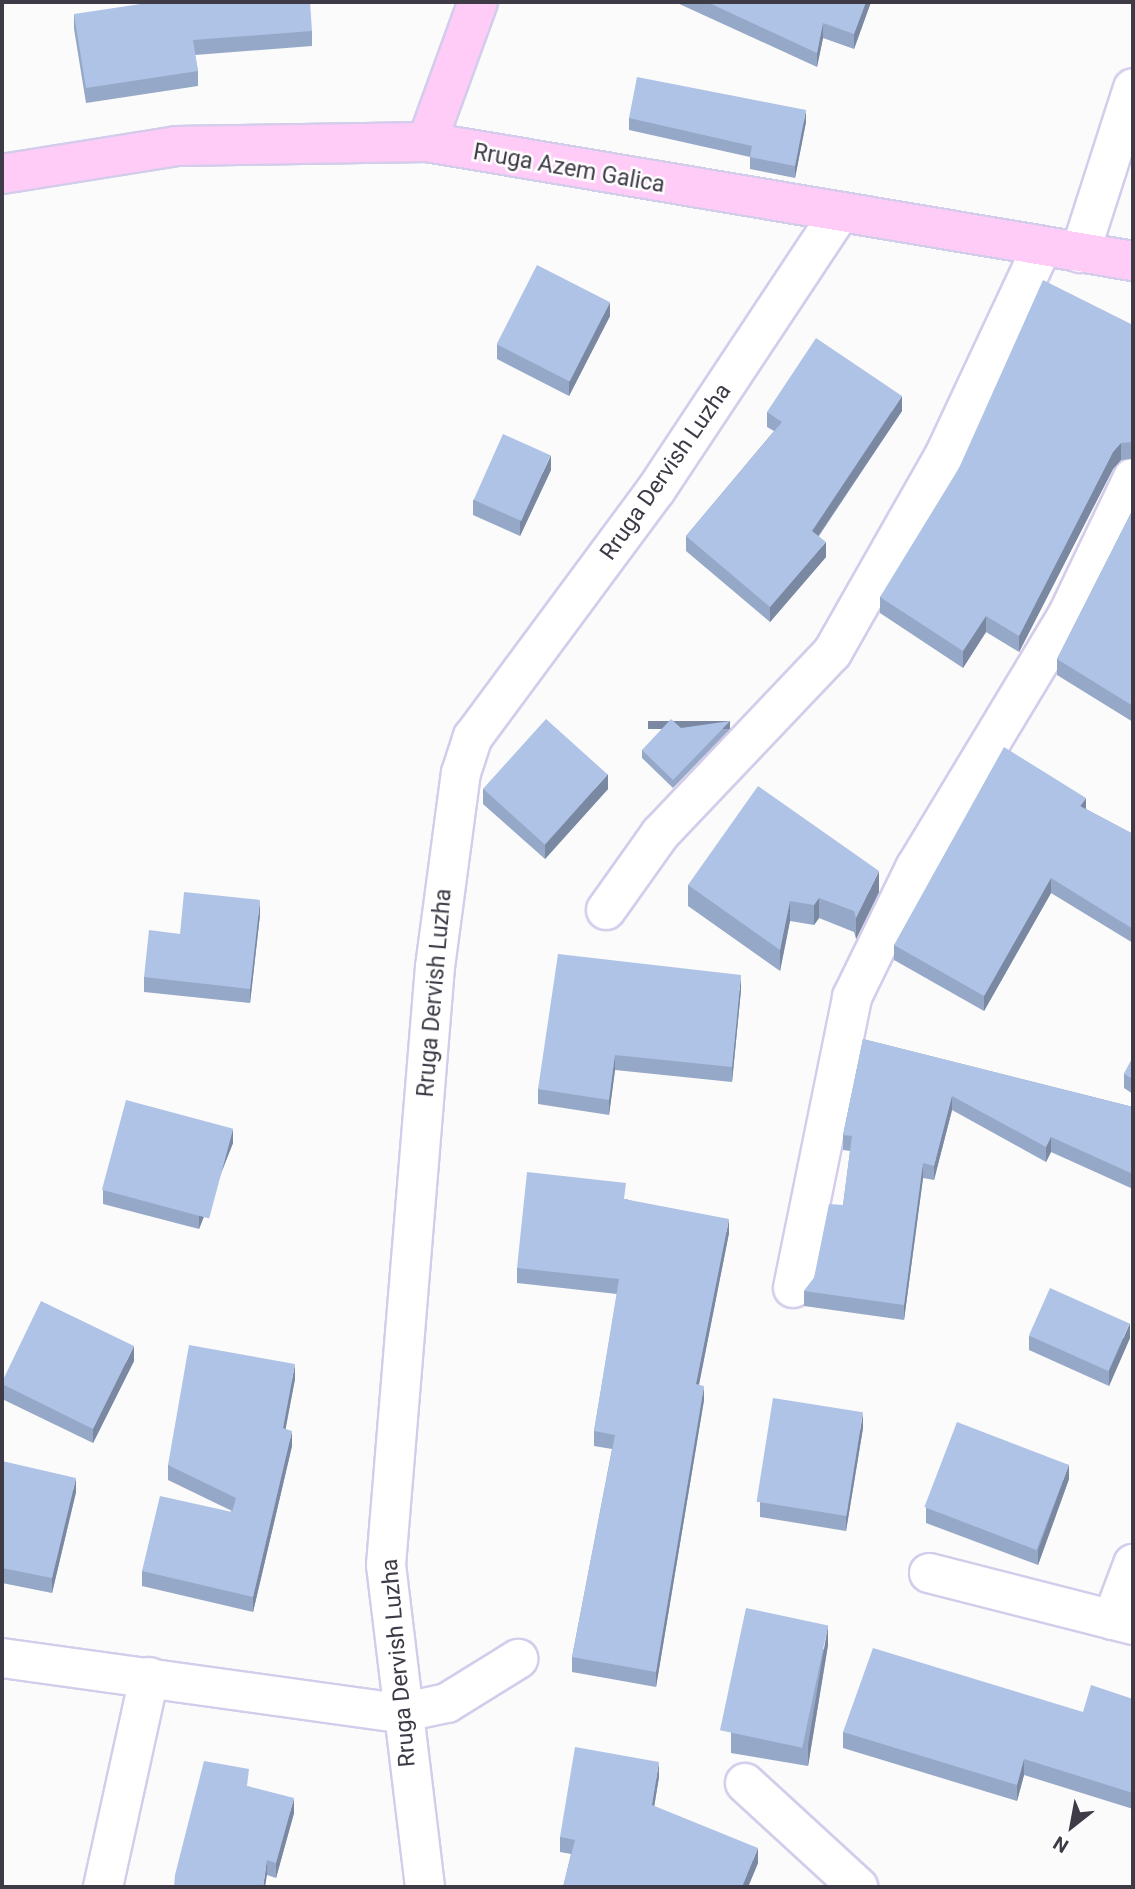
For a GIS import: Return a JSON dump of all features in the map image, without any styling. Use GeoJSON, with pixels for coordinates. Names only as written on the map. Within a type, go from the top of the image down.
{"type":"FeatureCollection","features":[{"type":"Feature","properties":{"kind":"main road"},"geometry":{"type":"LineString","coordinates":[[427,142],[478,2]]}},
{"type":"Feature","properties":{"kind":"main road","name":"Rruga Azem Galica"},"geometry":{"type":"LineString","coordinates":[[2,174],[204,144],[427,142],[839,215],[1133,261]]}},
{"type":"Feature","properties":{"kind":"street"},"geometry":{"type":"LineString","coordinates":[[1080,253],[1133,88]]}},
{"type":"Feature","properties":{"kind":"street","name":"Rruga Dervish Luzha"},"geometry":{"type":"LineString","coordinates":[[425,1887],[400,1713],[386,1565],[435,967],[461,773],[473,737],[656,490],[839,215]]}},
{"type":"Feature","properties":{"kind":"street"},"geometry":{"type":"LineString","coordinates":[[606,910],[660,834],[832,653],[944,456],[1042,247]]}},
{"type":"Feature","properties":{"kind":"street"},"geometry":{"type":"LineString","coordinates":[[793,1288],[852,997],[922,856],[1068,614],[1133,478]]}},
{"type":"Feature","properties":{"kind":"street"},"geometry":{"type":"LineString","coordinates":[[929,1573],[1123,1622],[1133,1564]]}},
{"type":"Feature","properties":{"kind":"street"},"geometry":{"type":"LineString","coordinates":[[2,1658],[400,1713],[447,1703],[518,1659]]}},
{"type":"Feature","properties":{"kind":"street"},"geometry":{"type":"LineString","coordinates":[[103,1887],[149,1677]]}},
{"type":"Feature","properties":{"kind":"street"},"geometry":{"type":"LineString","coordinates":[[745,1783],[858,1887]]}},
{"type":"Feature","properties":{"kind":"building"},"geometry":{"type":"Polygon","coordinates":[[[154,2],[310,2],[312,31],[193,40],[198,71],[86,88],[74,14],[154,2]]]}},
{"type":"Feature","properties":{"kind":"building"},"geometry":{"type":"Polygon","coordinates":[[[707,2],[866,2],[854,34],[823,23],[817,53],[707,2]]]}},
{"type":"Feature","properties":{"kind":"building"},"geometry":{"type":"Polygon","coordinates":[[[637,77],[806,110],[795,166],[750,157],[752,146],[629,118],[637,77]]]}},
{"type":"Feature","properties":{"kind":"building"},"geometry":{"type":"Polygon","coordinates":[[[537,265],[610,302],[570,382],[497,344],[537,265]]]}},
{"type":"Feature","properties":{"kind":"building"},"geometry":{"type":"Polygon","coordinates":[[[1043,280],[1133,325],[1133,442],[1121,443],[1113,452],[1019,636],[986,616],[963,651],[880,597],[959,468],[1043,280]]]}},
{"type":"Feature","properties":{"kind":"building"},"geometry":{"type":"Polygon","coordinates":[[[816,338],[902,396],[812,531],[826,542],[770,607],[686,536],[782,422],[767,412],[816,338]]]}},
{"type":"Feature","properties":{"kind":"building"},"geometry":{"type":"Polygon","coordinates":[[[503,434],[551,455],[521,521],[474,500],[503,434]]]}},
{"type":"Feature","properties":{"kind":"building"},"geometry":{"type":"Polygon","coordinates":[[[1133,509],[1133,706],[1057,659],[1133,509]]]}},
{"type":"Feature","properties":{"kind":"building"},"geometry":{"type":"Polygon","coordinates":[[[546,719],[608,775],[545,844],[483,789],[546,719]]]}},
{"type":"Feature","properties":{"kind":"building"},"geometry":{"type":"Polygon","coordinates":[[[671,719],[681,728],[730,721],[673,780],[642,750],[671,719]]]}},
{"type":"Feature","properties":{"kind":"building"},"geometry":{"type":"Polygon","coordinates":[[[1004,747],[1086,798],[1080,806],[1133,834],[1133,929],[1051,878],[984,996],[894,945],[1004,747]]]}},
{"type":"Feature","properties":{"kind":"building"},"geometry":{"type":"Polygon","coordinates":[[[758,786],[879,871],[856,918],[854,911],[819,898],[814,905],[790,901],[780,950],[688,885],[758,786]]]}},
{"type":"Feature","properties":{"kind":"building"},"geometry":{"type":"Polygon","coordinates":[[[184,892],[260,900],[250,989],[144,977],[149,930],[180,934],[184,892]]]}},
{"type":"Feature","properties":{"kind":"building"},"geometry":{"type":"Polygon","coordinates":[[[558,954],[741,975],[732,1067],[615,1055],[609,1100],[538,1089],[558,954]]]}},
{"type":"Feature","properties":{"kind":"building"},"geometry":{"type":"Polygon","coordinates":[[[863,1039],[1133,1107],[1133,1174],[1051,1137],[1046,1147],[952,1096],[934,1166],[923,1163],[904,1305],[804,1291],[814,1278],[829,1204],[843,1205],[852,1136],[843,1135],[863,1039]]]}},
{"type":"Feature","properties":{"kind":"building"},"geometry":{"type":"Polygon","coordinates":[[[1133,1057],[1133,1079],[1124,1074],[1133,1057]]]}},
{"type":"Feature","properties":{"kind":"building"},"geometry":{"type":"Polygon","coordinates":[[[126,1100],[233,1129],[209,1219],[102,1190],[126,1100]]]}},
{"type":"Feature","properties":{"kind":"building"},"geometry":{"type":"Polygon","coordinates":[[[527,1172],[626,1183],[624,1199],[729,1219],[696,1384],[704,1386],[656,1672],[572,1657],[615,1435],[594,1431],[619,1279],[517,1268],[527,1172]]]}},
{"type":"Feature","properties":{"kind":"building"},"geometry":{"type":"Polygon","coordinates":[[[1050,1288],[1129,1323],[1108,1371],[1029,1336],[1050,1288]]]}},
{"type":"Feature","properties":{"kind":"building"},"geometry":{"type":"Polygon","coordinates":[[[41,1301],[134,1346],[93,1429],[2,1384],[41,1301]]]}},
{"type":"Feature","properties":{"kind":"building"},"geometry":{"type":"Polygon","coordinates":[[[189,1345],[295,1364],[283,1428],[292,1431],[253,1597],[142,1571],[160,1496],[232,1512],[236,1498],[168,1465],[189,1345]]]}},
{"type":"Feature","properties":{"kind":"building"},"geometry":{"type":"Polygon","coordinates":[[[773,1398],[863,1412],[846,1516],[757,1502],[773,1398]]]}},
{"type":"Feature","properties":{"kind":"building"},"geometry":{"type":"Polygon","coordinates":[[[957,1422],[1069,1465],[1036,1550],[924,1507],[957,1422]]]}},
{"type":"Feature","properties":{"kind":"building"},"geometry":{"type":"Polygon","coordinates":[[[2,1461],[76,1478],[52,1578],[2,1568],[2,1461]]]}},
{"type":"Feature","properties":{"kind":"building"},"geometry":{"type":"Polygon","coordinates":[[[746,1608],[828,1625],[802,1748],[720,1730],[746,1608]]]}},
{"type":"Feature","properties":{"kind":"building"},"geometry":{"type":"Polygon","coordinates":[[[873,1648],[1083,1712],[1091,1685],[1133,1699],[1133,1793],[1024,1759],[1017,1785],[843,1732],[873,1648]]]}},
{"type":"Feature","properties":{"kind":"building"},"geometry":{"type":"Polygon","coordinates":[[[575,1747],[659,1762],[652,1805],[758,1848],[742,1887],[563,1887],[575,1840],[560,1837],[575,1747]]]}},
{"type":"Feature","properties":{"kind":"building"},"geometry":{"type":"Polygon","coordinates":[[[204,1761],[249,1769],[247,1786],[294,1798],[276,1863],[267,1860],[263,1887],[174,1887],[204,1761]]]}}]}
